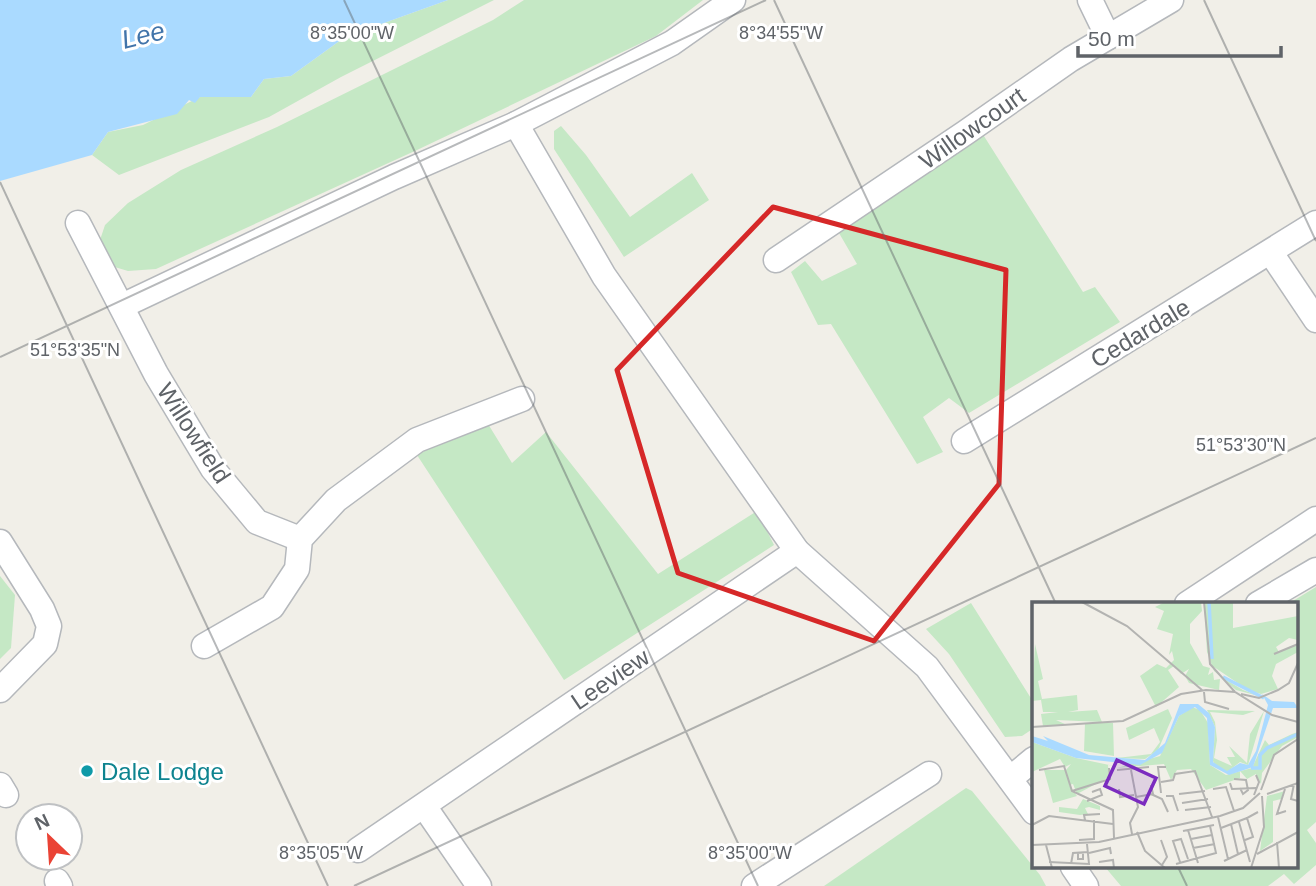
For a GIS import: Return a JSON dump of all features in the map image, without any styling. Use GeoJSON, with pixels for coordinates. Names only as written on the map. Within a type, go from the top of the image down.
{"type":"FeatureCollection","features":[{"type":"Feature","properties":{"kind":"street"},"geometry":{"type":"LineString","coordinates":[[121,306],[394,177],[516,124],[672,43],[733,0]]}},
{"type":"Feature","properties":{"kind":"street"},"geometry":{"type":"LineString","coordinates":[[1090,0],[1108,37]]}},
{"type":"Feature","properties":{"kind":"street","name":"Willowcourt"},"geometry":{"type":"LineString","coordinates":[[776,260],[1071,59],[1171,0]]}},
{"type":"Feature","properties":{"kind":"street"},"geometry":{"type":"LineString","coordinates":[[516,124],[604,276],[797,551],[928,667],[1032,808]]}},
{"type":"Feature","properties":{"kind":"street","name":"Willowfield"},"geometry":{"type":"LineString","coordinates":[[78,223],[156,374],[213,469],[257,522],[300,539]]}},
{"type":"Feature","properties":{"kind":"street","name":"Cedardale"},"geometry":{"type":"LineString","coordinates":[[964,441],[1316,223]]}},
{"type":"Feature","properties":{"kind":"street"},"geometry":{"type":"LineString","coordinates":[[1271,253],[1316,320]]}},
{"type":"Feature","properties":{"kind":"street"},"geometry":{"type":"LineString","coordinates":[[204,646],[272,607],[297,569],[300,539],[336,500],[417,440],[522,400]]}},
{"type":"Feature","properties":{"kind":"street"},"geometry":{"type":"LineString","coordinates":[[1203,600],[1316,519]]}},
{"type":"Feature","properties":{"kind":"street"},"geometry":{"type":"LineString","coordinates":[[0,542],[42,609],[49,626],[45,644],[0,690]]}},
{"type":"Feature","properties":{"kind":"street","name":"Leeview"},"geometry":{"type":"LineString","coordinates":[[358,850],[797,551]]}},
{"type":"Feature","properties":{"kind":"street"},"geometry":{"type":"LineString","coordinates":[[1261,602],[1316,570]]}},
{"type":"Feature","properties":{"kind":"street"},"geometry":{"type":"LineString","coordinates":[[1011,778],[1032,761]]}},
{"type":"Feature","properties":{"kind":"street"},"geometry":{"type":"LineString","coordinates":[[754,886],[929,774]]}},
{"type":"Feature","properties":{"kind":"street"},"geometry":{"type":"LineString","coordinates":[[424,807],[479,886]]}},
{"type":"Feature","properties":{"kind":"street"},"geometry":{"type":"LineString","coordinates":[[1074,868],[1086,886]]}},
{"type":"Feature","properties":{"kind":"highlighted area"},"geometry":{"type":"Polygon","coordinates":[[[773,207],[1006,270],[999,484],[874,641],[678,573],[617,370],[773,207]]]}},
{"type":"Feature","properties":{"kind":"green space"},"geometry":{"type":"Polygon","coordinates":[[[448,0],[494,0],[341,77],[269,117],[119,175],[92,155],[108,132],[143,125],[200,97],[251,97],[264,79],[291,76],[345,37],[448,0]]]}},
{"type":"Feature","properties":{"kind":"green space"},"geometry":{"type":"Polygon","coordinates":[[[524,0],[703,0],[656,36],[417,150],[156,269],[128,271],[108,265],[98,246],[105,225],[128,203],[181,170],[277,127],[493,20],[524,0]]]}},
{"type":"Feature","properties":{"kind":"green space"},"geometry":{"type":"Polygon","coordinates":[[[561,126],[586,155],[630,217],[692,173],[709,200],[624,257],[554,149],[554,131],[561,126]]]}},
{"type":"Feature","properties":{"kind":"green space"},"geometry":{"type":"Polygon","coordinates":[[[982,133],[1083,292],[1095,287],[1120,322],[969,413],[949,398],[923,417],[943,452],[917,464],[831,324],[818,325],[791,272],[805,261],[822,281],[857,264],[839,233],[982,133]]]}},
{"type":"Feature","properties":{"kind":"green space"},"geometry":{"type":"Polygon","coordinates":[[[485,419],[512,463],[546,432],[658,574],[757,511],[774,545],[564,680],[417,455],[485,419]]]}},
{"type":"Feature","properties":{"kind":"green space"},"geometry":{"type":"Polygon","coordinates":[[[0,576],[15,595],[11,648],[0,659],[0,576]]]}},
{"type":"Feature","properties":{"kind":"green space"},"geometry":{"type":"Polygon","coordinates":[[[1316,587],[1316,822],[1307,830],[1316,843],[1316,865],[1294,884],[1284,874],[1268,886],[1121,886],[1106,868],[1298,868],[1298,602],[1291,602],[1316,587]]]}},
{"type":"Feature","properties":{"kind":"green space"},"geometry":{"type":"Polygon","coordinates":[[[971,603],[1032,700],[1032,729],[1022,736],[1005,737],[949,654],[926,629],[971,603]]]}},
{"type":"Feature","properties":{"kind":"green space"},"geometry":{"type":"Polygon","coordinates":[[[966,788],[972,791],[1046,886],[824,886],[966,788]]]}},
{"type":"Feature","properties":{"kind":"water","name":"Lee"},"geometry":{"type":"Polygon","coordinates":[[[0,0],[448,0],[345,37],[291,76],[264,79],[251,97],[200,97],[195,103],[189,100],[177,114],[108,132],[92,155],[0,181],[0,0]]]}},
{"type":"Feature","properties":{"kind":"place","name":"Dale Lodge"},"geometry":{"type":"Point","coordinates":[87,771]}}]}
